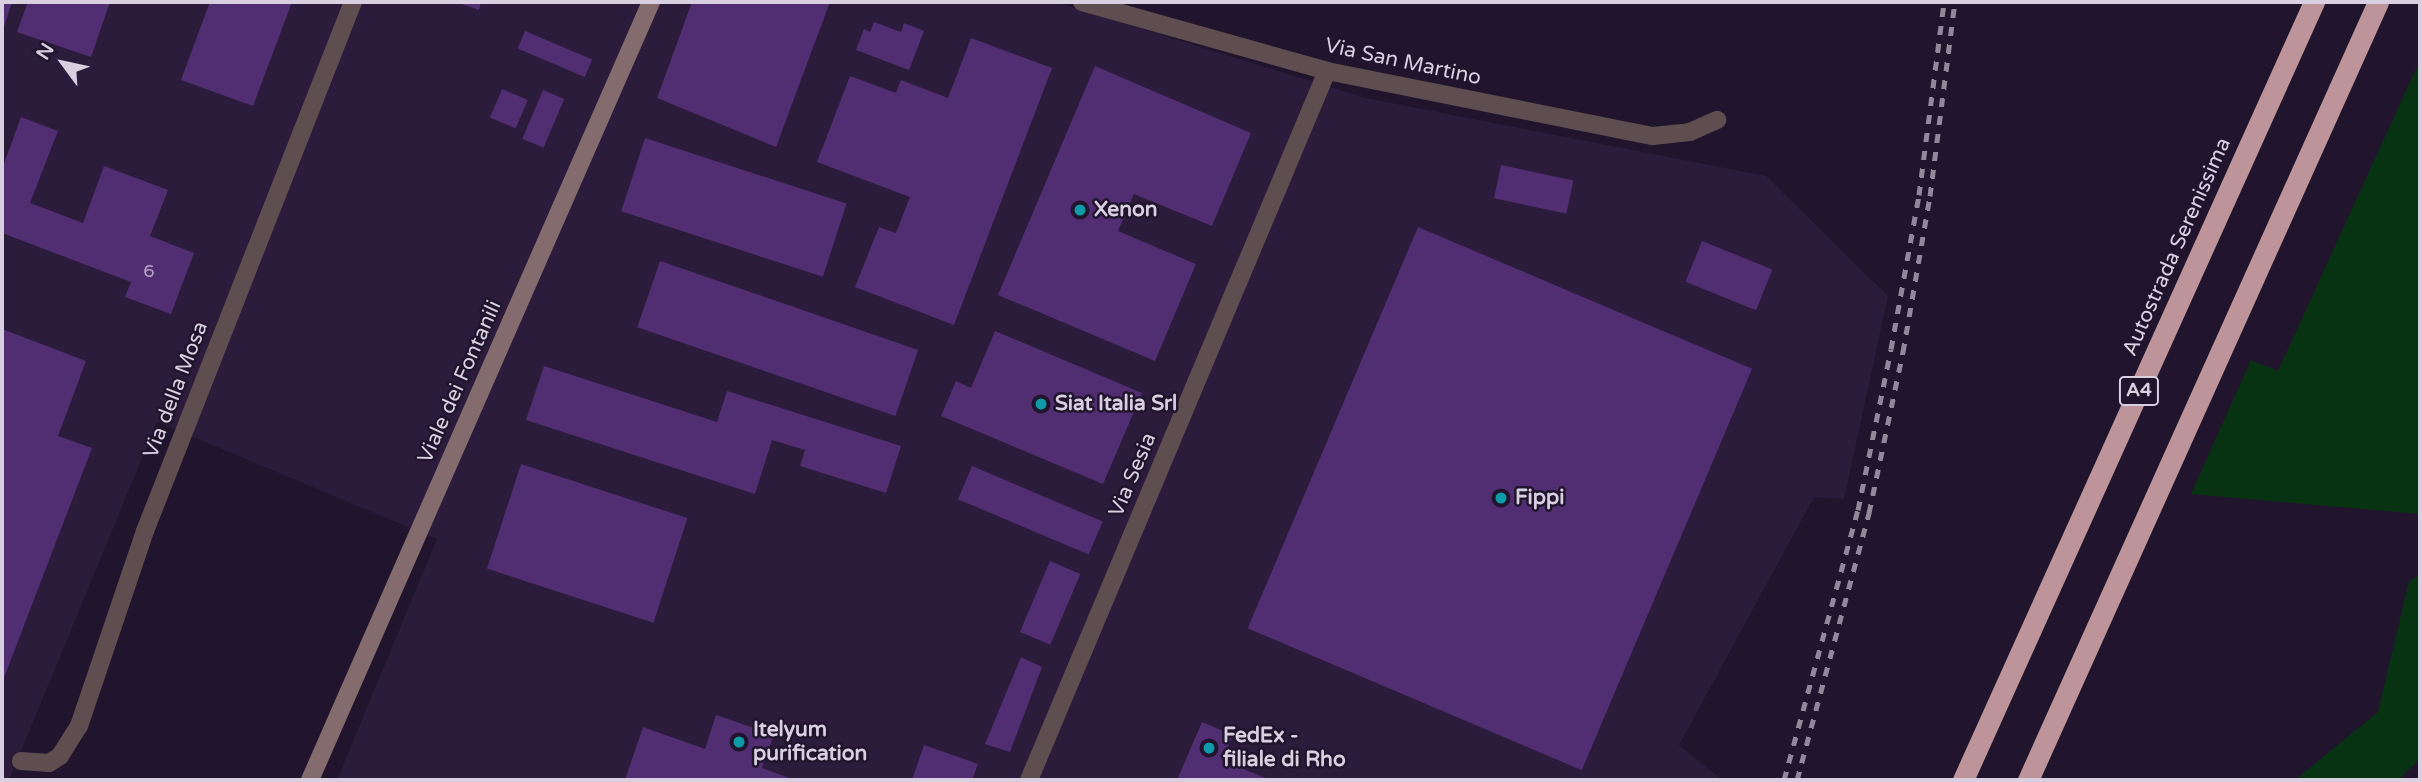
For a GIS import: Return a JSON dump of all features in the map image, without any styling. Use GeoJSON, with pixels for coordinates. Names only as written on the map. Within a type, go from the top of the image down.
{"type":"FeatureCollection","features":[{"type":"Feature","properties":{"kind":"highway","name":"Autostrada Serenissima"},"geometry":{"type":"LineString","coordinates":[[1963,780],[2314,2]]}},
{"type":"Feature","properties":{"kind":"highway"},"geometry":{"type":"LineString","coordinates":[[2028,780],[2378,2]]}},
{"type":"Feature","properties":{"kind":"main road","name":"Viale dei Fontanili"},"geometry":{"type":"LineString","coordinates":[[310,780],[651,2]]}},
{"type":"Feature","properties":{"kind":"street","name":"Via della Mosa"},"geometry":{"type":"LineString","coordinates":[[21,761],[36,764],[60,756],[79,726],[145,531],[353,2]]}},
{"type":"Feature","properties":{"kind":"street","name":"Via San Martino"},"geometry":{"type":"LineString","coordinates":[[1082,2],[1327,71],[1653,136],[1690,132],[1717,120]]}},
{"type":"Feature","properties":{"kind":"street","name":"Via Sesia"},"geometry":{"type":"LineString","coordinates":[[1029,780],[1327,71]]}},
{"type":"Feature","properties":{"kind":"shaded area"},"geometry":{"type":"Polygon","coordinates":[[[2,2],[1055,2],[1365,98],[1766,176],[1888,296],[1844,499],[1814,497],[1679,745],[1722,780],[337,780],[437,539],[157,422],[9,780],[2,780],[2,2]]]}},
{"type":"Feature","properties":{"kind":"green space"},"geometry":{"type":"Polygon","coordinates":[[[2420,60],[2420,514],[2191,494],[2251,360],[2278,371],[2420,60]]]}},
{"type":"Feature","properties":{"kind":"green space"},"geometry":{"type":"Polygon","coordinates":[[[2420,575],[2420,759],[2398,780],[2295,780],[2378,712],[2409,581],[2420,575]]]}},
{"type":"Feature","properties":{"kind":"building"},"geometry":{"type":"Polygon","coordinates":[[[2,2],[12,2],[2,33],[2,2]]]}},
{"type":"Feature","properties":{"kind":"building"},"geometry":{"type":"Polygon","coordinates":[[[28,2],[110,2],[91,57],[17,32],[28,2]]]}},
{"type":"Feature","properties":{"kind":"building"},"geometry":{"type":"Polygon","coordinates":[[[210,2],[292,2],[253,106],[181,80],[210,2]]]}},
{"type":"Feature","properties":{"kind":"building"},"geometry":{"type":"Polygon","coordinates":[[[456,2],[481,2],[479,10],[456,2]]]}},
{"type":"Feature","properties":{"kind":"building"},"geometry":{"type":"Polygon","coordinates":[[[692,2],[830,2],[776,147],[657,98],[692,2]]]}},
{"type":"Feature","properties":{"kind":"building"},"geometry":{"type":"Polygon","coordinates":[[[874,22],[901,32],[904,23],[924,31],[909,70],[856,50],[864,29],[870,32],[874,22]]]}},
{"type":"Feature","properties":{"kind":"building"},"geometry":{"type":"Polygon","coordinates":[[[525,31],[592,60],[585,77],[518,48],[525,31]]]}},
{"type":"Feature","properties":{"kind":"building"},"geometry":{"type":"Polygon","coordinates":[[[971,38],[1052,68],[954,325],[855,287],[879,227],[896,233],[910,197],[817,162],[850,76],[896,93],[901,80],[948,98],[971,38]]]}},
{"type":"Feature","properties":{"kind":"building","name":"Xenon"},"geometry":{"type":"Polygon","coordinates":[[[1095,66],[1251,133],[1212,226],[1134,194],[1118,231],[1196,264],[1155,361],[998,295],[1095,66]]]}},
{"type":"Feature","properties":{"kind":"building"},"geometry":{"type":"Polygon","coordinates":[[[502,89],[528,100],[516,128],[490,118],[502,89]]]}},
{"type":"Feature","properties":{"kind":"building"},"geometry":{"type":"Polygon","coordinates":[[[543,90],[564,99],[543,148],[522,139],[543,90]]]}},
{"type":"Feature","properties":{"kind":"building"},"geometry":{"type":"Polygon","coordinates":[[[21,117],[58,131],[30,203],[83,223],[104,166],[168,190],[150,236],[194,253],[171,314],[125,297],[131,282],[2,233],[2,169],[21,117]]]}},
{"type":"Feature","properties":{"kind":"building"},"geometry":{"type":"Polygon","coordinates":[[[645,138],[847,204],[823,277],[621,211],[645,138]]]}},
{"type":"Feature","properties":{"kind":"building"},"geometry":{"type":"Polygon","coordinates":[[[1501,165],[1573,180],[1566,214],[1494,198],[1501,165]]]}},
{"type":"Feature","properties":{"kind":"building","name":"Fippi"},"geometry":{"type":"Polygon","coordinates":[[[1418,227],[1752,369],[1582,770],[1248,628],[1418,227]]]}},
{"type":"Feature","properties":{"kind":"building"},"geometry":{"type":"Polygon","coordinates":[[[1702,241],[1772,269],[1756,310],[1686,282],[1702,241]]]}},
{"type":"Feature","properties":{"kind":"building"},"geometry":{"type":"Polygon","coordinates":[[[660,261],[918,350],[895,416],[637,327],[660,261]]]}},
{"type":"Feature","properties":{"kind":"building"},"geometry":{"type":"Polygon","coordinates":[[[2,329],[86,361],[58,436],[92,448],[2,683],[2,329]]]}},
{"type":"Feature","properties":{"kind":"building","name":"Siat Italia Srl"},"geometry":{"type":"Polygon","coordinates":[[[995,331],[1142,393],[1103,484],[941,416],[956,381],[971,388],[995,331]]]}},
{"type":"Feature","properties":{"kind":"building"},"geometry":{"type":"Polygon","coordinates":[[[544,366],[717,422],[727,391],[901,446],[886,493],[800,466],[805,450],[772,440],[755,494],[526,420],[544,366]]]}},
{"type":"Feature","properties":{"kind":"building"},"geometry":{"type":"Polygon","coordinates":[[[521,464],[687,518],[653,623],[487,569],[521,464]]]}},
{"type":"Feature","properties":{"kind":"building"},"geometry":{"type":"Polygon","coordinates":[[[972,466],[1103,521],[1089,555],[958,499],[972,466]]]}},
{"type":"Feature","properties":{"kind":"building"},"geometry":{"type":"Polygon","coordinates":[[[1050,561],[1080,574],[1050,645],[1020,632],[1050,561]]]}},
{"type":"Feature","properties":{"kind":"building"},"geometry":{"type":"Polygon","coordinates":[[[1021,657],[1042,667],[1010,752],[985,744],[1021,657]]]}},
{"type":"Feature","properties":{"kind":"building","name":"Itelyum purification"},"geometry":{"type":"Polygon","coordinates":[[[716,715],[774,735],[762,768],[795,780],[625,780],[643,727],[705,749],[716,715]]]}},
{"type":"Feature","properties":{"kind":"building","name":"FedEx - filiale di Rho"},"geometry":{"type":"Polygon","coordinates":[[[1202,722],[1233,735],[1222,760],[1270,780],[1177,780],[1202,722]]]}},
{"type":"Feature","properties":{"kind":"building"},"geometry":{"type":"Polygon","coordinates":[[[924,745],[978,764],[972,780],[912,780],[924,745]]]}},
{"type":"Feature","properties":{"kind":"railway"},"geometry":{"type":"LineString","coordinates":[[1784,780],[1858,510],[1919,195],[1944,2]]}},
{"type":"Feature","properties":{"kind":"railway"},"geometry":{"type":"LineString","coordinates":[[1797,780],[1869,513],[1903,352],[1930,196],[1955,2]]}},
{"type":"Feature","properties":{"kind":"place","name":"Xenon"},"geometry":{"type":"Point","coordinates":[1080,210]}},
{"type":"Feature","properties":{"kind":"place","name":"Siat Italia Srl"},"geometry":{"type":"Point","coordinates":[1041,404]}},
{"type":"Feature","properties":{"kind":"place","name":"Fippi"},"geometry":{"type":"Point","coordinates":[1501,498]}},
{"type":"Feature","properties":{"kind":"place","name":"Itelyum purification"},"geometry":{"type":"Point","coordinates":[739,742]}},
{"type":"Feature","properties":{"kind":"place","name":"FedEx - filiale di Rho"},"geometry":{"type":"Point","coordinates":[1209,748]}}]}
